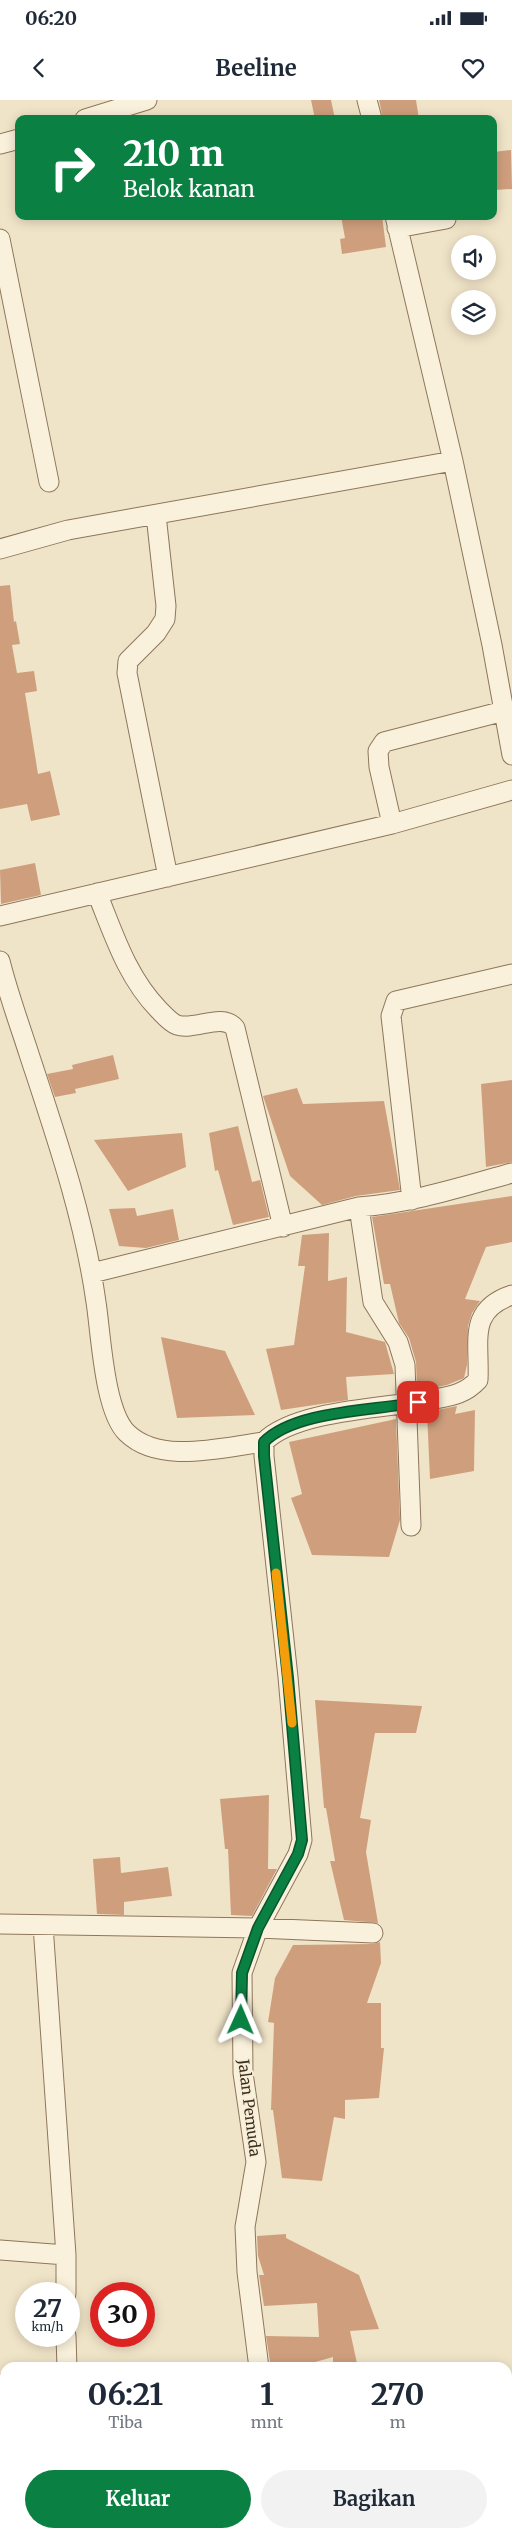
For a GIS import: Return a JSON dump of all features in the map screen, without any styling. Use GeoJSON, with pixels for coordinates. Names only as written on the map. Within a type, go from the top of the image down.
{"type":"FeatureCollection","features":[{"type":"Feature","properties":{"kind":"street"},"geometry":{"type":"LineString","coordinates":[[98,115],[147,100]]}},
{"type":"Feature","properties":{"kind":"street"},"geometry":{"type":"LineString","coordinates":[[367,100],[371,115]]}},
{"type":"Feature","properties":{"kind":"street"},"geometry":{"type":"LineString","coordinates":[[0,144],[15,140]]}},
{"type":"Feature","properties":{"kind":"street"},"geometry":{"type":"LineString","coordinates":[[429,220],[396,222],[452,461],[512,755]]}},
{"type":"Feature","properties":{"kind":"street"},"geometry":{"type":"LineString","coordinates":[[0,239],[49,482]]}},
{"type":"Feature","properties":{"kind":"street"},"geometry":{"type":"LineString","coordinates":[[0,549],[68,530],[452,461]]}},
{"type":"Feature","properties":{"kind":"street"},"geometry":{"type":"LineString","coordinates":[[156,515],[166,606],[165,619],[156,633],[128,661],[127,673],[168,877]]}},
{"type":"Feature","properties":{"kind":"street"},"geometry":{"type":"LineString","coordinates":[[392,824],[379,767],[378,751],[384,742],[504,711]]}},
{"type":"Feature","properties":{"kind":"street"},"geometry":{"type":"LineString","coordinates":[[0,916],[392,824],[512,790]]}},
{"type":"Feature","properties":{"kind":"street"},"geometry":{"type":"LineString","coordinates":[[97,893],[125,964],[146,996],[165,1016],[176,1025],[192,1026],[222,1022],[231,1023],[235,1028],[283,1227]]}},
{"type":"Feature","properties":{"kind":"street"},"geometry":{"type":"LineString","coordinates":[[0,961],[58,1143],[92,1273],[109,1394],[117,1417],[125,1432],[142,1445],[163,1451],[183,1451],[264,1442],[272,1434],[300,1422],[360,1409],[406,1405],[457,1395],[468,1390],[478,1380],[477,1340],[481,1317],[489,1307],[512,1296]]}},
{"type":"Feature","properties":{"kind":"street"},"geometry":{"type":"LineString","coordinates":[[412,1200],[391,1016],[396,1001],[512,974]]}},
{"type":"Feature","properties":{"kind":"street"},"geometry":{"type":"LineString","coordinates":[[92,1273],[359,1207],[412,1200],[444,1193],[512,1173]]}},
{"type":"Feature","properties":{"kind":"street"},"geometry":{"type":"LineString","coordinates":[[359,1207],[373,1302],[402,1353],[406,1380],[411,1526]]}},
{"type":"Feature","properties":{"kind":"street","name":"Jalan Pemuda"},"geometry":{"type":"LineString","coordinates":[[258,2362],[247,2272],[244,2227],[256,2162],[243,2073],[241,2036],[242,1973],[258,1928],[298,1854],[302,1840],[264,1442]]}},
{"type":"Feature","properties":{"kind":"street"},"geometry":{"type":"LineString","coordinates":[[0,1924],[258,1928],[373,1933]]}},
{"type":"Feature","properties":{"kind":"street"},"geometry":{"type":"LineString","coordinates":[[43,1925],[66,2255],[66,2282]]}},
{"type":"Feature","properties":{"kind":"street"},"geometry":{"type":"LineString","coordinates":[[0,2250],[66,2255]]}},
{"type":"Feature","properties":{"kind":"street"},"geometry":{"type":"LineString","coordinates":[[66,2347],[67,2362]]}},
{"type":"Feature","properties":{"kind":"building"},"geometry":{"type":"Polygon","coordinates":[[[311,100],[331,100],[334,115],[314,115],[311,100]]]}},
{"type":"Feature","properties":{"kind":"building"},"geometry":{"type":"Polygon","coordinates":[[[379,100],[416,100],[418,115],[382,115],[379,100]]]}},
{"type":"Feature","properties":{"kind":"building"},"geometry":{"type":"Polygon","coordinates":[[[511,150],[512,189],[497,190],[497,152],[511,150]]]}},
{"type":"Feature","properties":{"kind":"building"},"geometry":{"type":"Polygon","coordinates":[[[342,220],[383,220],[386,247],[342,254],[340,239],[345,238],[342,220]]]}},
{"type":"Feature","properties":{"kind":"building"},"geometry":{"type":"Polygon","coordinates":[[[10,585],[14,622],[16,621],[20,644],[12,645],[17,673],[34,671],[37,691],[25,693],[38,774],[50,771],[60,815],[31,821],[27,804],[0,809],[0,586],[10,585]]]}},
{"type":"Feature","properties":{"kind":"building"},"geometry":{"type":"Polygon","coordinates":[[[35,863],[41,895],[1,904],[0,870],[35,863]]]}},
{"type":"Feature","properties":{"kind":"building"},"geometry":{"type":"Polygon","coordinates":[[[113,1055],[119,1079],[75,1089],[76,1093],[55,1097],[47,1074],[73,1069],[72,1065],[113,1055]]]}},
{"type":"Feature","properties":{"kind":"building"},"geometry":{"type":"Polygon","coordinates":[[[512,1080],[512,1162],[486,1167],[481,1084],[512,1080]]]}},
{"type":"Feature","properties":{"kind":"building"},"geometry":{"type":"Polygon","coordinates":[[[297,1088],[303,1104],[384,1101],[400,1190],[356,1196],[322,1205],[290,1176],[263,1096],[297,1088]]]}},
{"type":"Feature","properties":{"kind":"building"},"geometry":{"type":"Polygon","coordinates":[[[238,1126],[252,1182],[260,1180],[269,1217],[233,1225],[218,1170],[215,1171],[209,1133],[238,1126]]]}},
{"type":"Feature","properties":{"kind":"building"},"geometry":{"type":"Polygon","coordinates":[[[182,1133],[186,1167],[128,1191],[94,1140],[182,1133]]]}},
{"type":"Feature","properties":{"kind":"building"},"geometry":{"type":"Polygon","coordinates":[[[512,1196],[512,1242],[486,1247],[465,1299],[480,1301],[472,1313],[468,1326],[467,1365],[464,1378],[447,1385],[417,1391],[416,1362],[409,1338],[399,1323],[390,1284],[384,1284],[372,1217],[512,1196]]]}},
{"type":"Feature","properties":{"kind":"building"},"geometry":{"type":"Polygon","coordinates":[[[135,1208],[137,1216],[173,1209],[179,1240],[146,1248],[119,1246],[109,1209],[135,1208]]]}},
{"type":"Feature","properties":{"kind":"building"},"geometry":{"type":"Polygon","coordinates":[[[329,1233],[328,1281],[347,1277],[346,1332],[385,1342],[394,1374],[346,1377],[348,1400],[281,1410],[266,1349],[294,1345],[305,1266],[298,1266],[302,1235],[329,1233]]]}},
{"type":"Feature","properties":{"kind":"building"},"geometry":{"type":"Polygon","coordinates":[[[161,1337],[225,1351],[255,1415],[177,1418],[161,1337]]]}},
{"type":"Feature","properties":{"kind":"building"},"geometry":{"type":"Polygon","coordinates":[[[457,1406],[455,1414],[475,1410],[474,1471],[430,1479],[427,1412],[457,1406]]]}},
{"type":"Feature","properties":{"kind":"building"},"geometry":{"type":"Polygon","coordinates":[[[396,1419],[400,1520],[389,1557],[312,1555],[291,1498],[302,1494],[289,1442],[396,1419]]]}},
{"type":"Feature","properties":{"kind":"building"},"geometry":{"type":"Polygon","coordinates":[[[315,1700],[422,1706],[416,1733],[375,1733],[360,1818],[371,1820],[366,1852],[378,1923],[344,1920],[330,1861],[335,1861],[326,1808],[324,1808],[315,1700]]]}},
{"type":"Feature","properties":{"kind":"building"},"geometry":{"type":"Polygon","coordinates":[[[269,1795],[268,1869],[277,1869],[252,1916],[231,1915],[228,1849],[225,1849],[220,1799],[269,1795]]]}},
{"type":"Feature","properties":{"kind":"building"},"geometry":{"type":"Polygon","coordinates":[[[120,1857],[121,1873],[168,1867],[172,1896],[124,1902],[124,1915],[97,1914],[93,1859],[120,1857]]]}},
{"type":"Feature","properties":{"kind":"building"},"geometry":{"type":"Polygon","coordinates":[[[380,1942],[381,1963],[367,2003],[381,2003],[381,2048],[384,2048],[379,2098],[345,2100],[345,2119],[334,2117],[322,2181],[282,2178],[273,2110],[271,2110],[274,2023],[268,2022],[275,1978],[293,1945],[373,1944],[380,1942]]]}},
{"type":"Feature","properties":{"kind":"building"},"geometry":{"type":"Polygon","coordinates":[[[286,2234],[286,2238],[359,2275],[379,2329],[350,2331],[357,2362],[333,2362],[333,2357],[315,2362],[270,2362],[266,2336],[319,2337],[317,2303],[264,2306],[259,2275],[264,2275],[258,2256],[257,2236],[286,2234]]]}},
{"type":"Feature","properties":{"kind":"slow traffic"},"geometry":{"type":"LineString","coordinates":[[276,1573],[292,1723]]}},
{"type":"Feature","properties":{"kind":"route"},"geometry":{"type":"LineString","coordinates":[[241,2020],[242,1973],[258,1928],[298,1854],[302,1840],[264,1442],[272,1434],[300,1422],[360,1409],[406,1405],[418,1402]]}}]}
